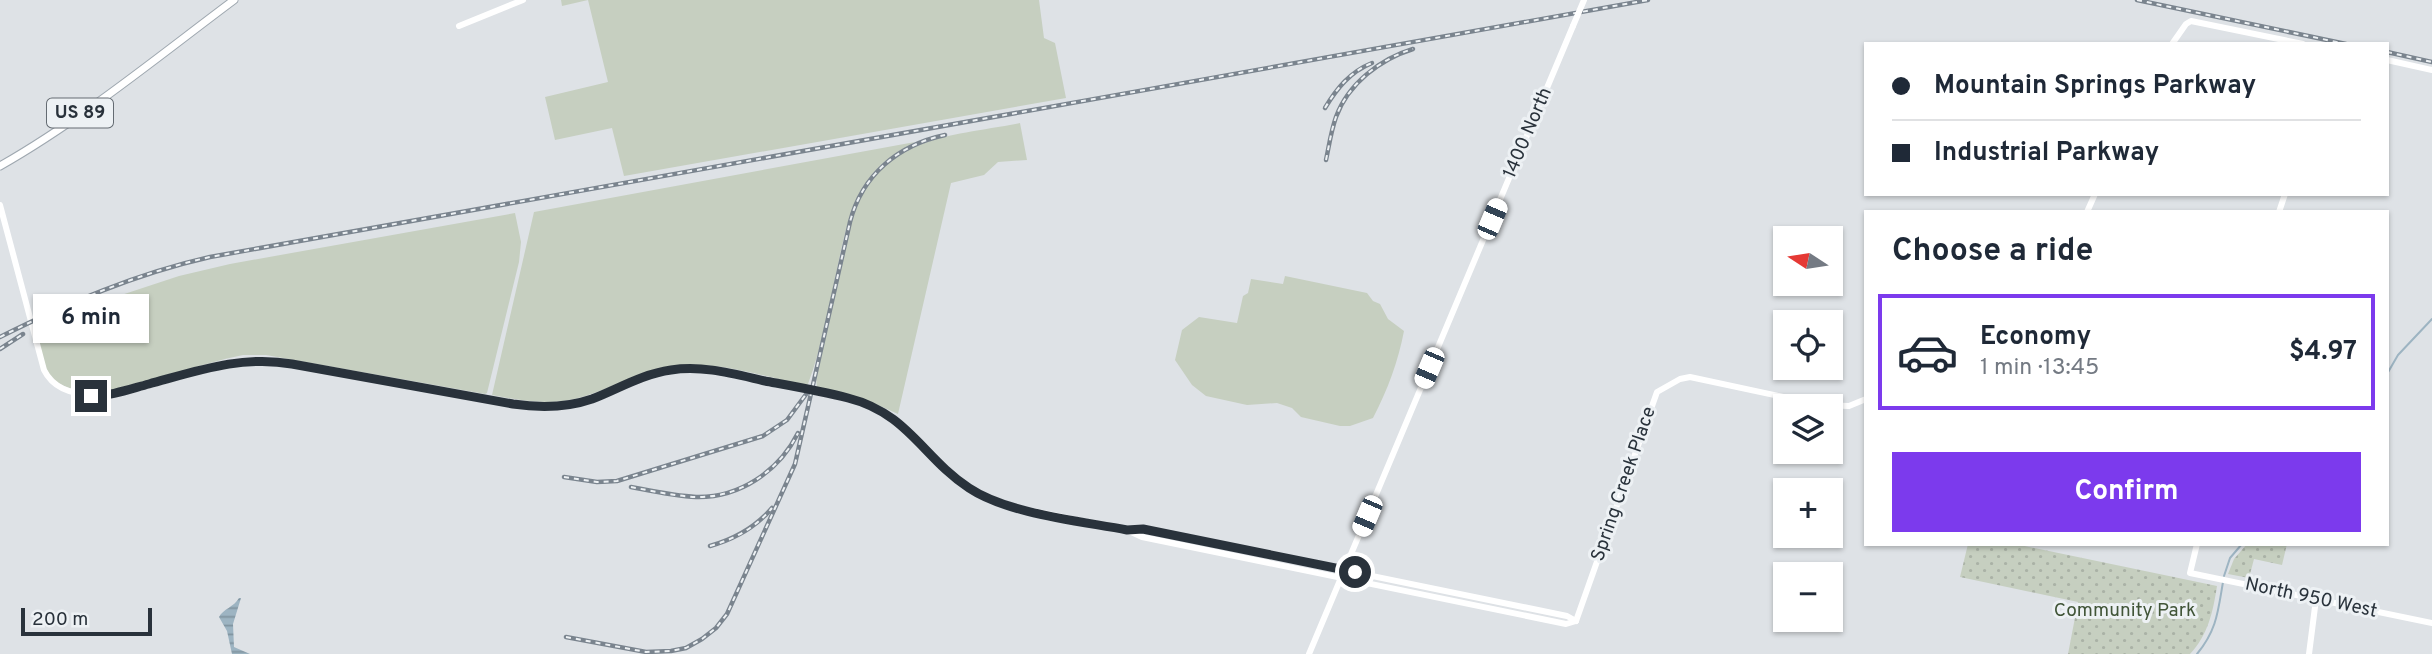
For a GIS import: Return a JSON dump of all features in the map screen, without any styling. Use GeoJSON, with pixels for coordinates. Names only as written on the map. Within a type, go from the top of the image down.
{"type":"FeatureCollection","features":[{"type":"Feature","properties":{"kind":"main road","name":"US 89"},"geometry":{"type":"LineString","coordinates":[[0,166],[65,124],[234,0]]}},
{"type":"Feature","properties":{"kind":"street"},"geometry":{"type":"LineString","coordinates":[[460,26],[523,0]]}},
{"type":"Feature","properties":{"kind":"street","name":"1400 North"},"geometry":{"type":"LineString","coordinates":[[1309,654],[1584,0]]}},
{"type":"Feature","properties":{"kind":"street"},"geometry":{"type":"LineString","coordinates":[[2173,42],[2191,21],[2293,42]]}},
{"type":"Feature","properties":{"kind":"street"},"geometry":{"type":"LineString","coordinates":[[2389,60],[2432,70]]}},
{"type":"Feature","properties":{"kind":"street"},"geometry":{"type":"LineString","coordinates":[[0,205],[44,370],[51,381],[61,388],[79,394],[97,396],[225,364],[275,361],[513,404],[544,407],[583,401],[659,372],[697,369],[720,371],[847,397],[874,407],[898,422],[956,479],[981,495],[1017,508],[1127,530],[1142,537],[1566,624],[1576,621]]}},
{"type":"Feature","properties":{"kind":"street","name":"Spring Creek Place"},"geometry":{"type":"LineString","coordinates":[[1576,621],[1657,391],[1690,377],[1821,405],[1849,406],[1864,400]]}},
{"type":"Feature","properties":{"kind":"street"},"geometry":{"type":"LineString","coordinates":[[1127,530],[1143,529],[1567,615],[1576,621]]}},
{"type":"Feature","properties":{"kind":"street","name":"North 950 West"},"geometry":{"type":"LineString","coordinates":[[2197,546],[2190,573],[2432,623]]}},
{"type":"Feature","properties":{"kind":"street"},"geometry":{"type":"LineString","coordinates":[[2309,654],[2316,599]]}},
{"type":"Feature","properties":{"kind":"green space"},"geometry":{"type":"Polygon","coordinates":[[[561,0],[588,0],[562,6],[561,0]]]}},
{"type":"Feature","properties":{"kind":"green space"},"geometry":{"type":"Polygon","coordinates":[[[588,0],[1039,0],[1044,38],[1055,43],[1066,98],[624,176],[612,128],[555,140],[545,97],[608,82],[588,0]]]}},
{"type":"Feature","properties":{"kind":"green space"},"geometry":{"type":"Polygon","coordinates":[[[1020,123],[1027,160],[998,162],[984,175],[951,183],[898,414],[869,401],[817,388],[816,377],[853,214],[866,188],[882,168],[921,144],[1020,123]]]}},
{"type":"Feature","properties":{"kind":"green space"},"geometry":{"type":"Polygon","coordinates":[[[915,142],[889,158],[876,170],[860,192],[850,216],[821,341],[808,384],[722,367],[689,365],[649,371],[571,400],[537,402],[492,395],[534,212],[915,142]]]}},
{"type":"Feature","properties":{"kind":"green space"},"geometry":{"type":"Polygon","coordinates":[[[515,213],[521,242],[519,262],[485,394],[266,355],[243,355],[104,392],[89,392],[58,383],[44,363],[36,333],[91,305],[179,276],[230,264],[515,213]]]}},
{"type":"Feature","properties":{"kind":"green space"},"geometry":{"type":"Polygon","coordinates":[[[1285,276],[1367,293],[1373,301],[1380,304],[1388,319],[1404,331],[1392,375],[1373,418],[1350,426],[1340,426],[1301,417],[1292,408],[1277,403],[1247,405],[1206,396],[1192,385],[1175,360],[1182,330],[1199,317],[1237,323],[1243,296],[1248,293],[1251,279],[1283,284],[1285,276]]]}},
{"type":"Feature","properties":{"kind":"green space","name":"Community Park"},"geometry":{"type":"Polygon","coordinates":[[[1968,546],[2025,546],[2217,586],[2205,631],[2190,654],[2068,654],[2078,602],[1960,577],[1968,546]]]}},
{"type":"Feature","properties":{"kind":"green space"},"geometry":{"type":"Polygon","coordinates":[[[2245,546],[2287,546],[2282,565],[2254,559],[2249,578],[2228,574],[2234,559],[2245,546]]]}},
{"type":"Feature","properties":{"kind":"water"},"geometry":{"type":"Polygon","coordinates":[[[239,598],[233,624],[234,647],[250,654],[232,654],[227,631],[219,617],[239,598]]]}},
{"type":"Feature","properties":{"kind":"waterway"},"geometry":{"type":"LineString","coordinates":[[2389,371],[2398,355],[2432,319]]}},
{"type":"Feature","properties":{"kind":"waterway"},"geometry":{"type":"LineString","coordinates":[[2224,576],[2230,558],[2240,546]]}},
{"type":"Feature","properties":{"kind":"waterway"},"geometry":{"type":"LineString","coordinates":[[2197,654],[2213,628],[2223,582]]}},
{"type":"Feature","properties":{"kind":"railway"},"geometry":{"type":"LineString","coordinates":[[0,337],[102,291],[155,272],[210,257],[1648,0]]}},
{"type":"Feature","properties":{"kind":"railway"},"geometry":{"type":"LineString","coordinates":[[2137,0],[2336,42]]}},
{"type":"Feature","properties":{"kind":"railway"},"geometry":{"type":"LineString","coordinates":[[1326,160],[1336,117],[1348,94],[1377,66],[1413,49]]}},
{"type":"Feature","properties":{"kind":"railway"},"geometry":{"type":"LineString","coordinates":[[2389,52],[2432,62]]}},
{"type":"Feature","properties":{"kind":"railway"},"geometry":{"type":"LineString","coordinates":[[1325,108],[1345,81],[1372,63]]}},
{"type":"Feature","properties":{"kind":"railway"},"geometry":{"type":"LineString","coordinates":[[566,637],[646,652],[671,651],[686,648],[702,639],[716,628],[727,614],[795,464],[856,205],[863,190],[884,165],[912,146],[945,135]]}},
{"type":"Feature","properties":{"kind":"railway"},"geometry":{"type":"LineString","coordinates":[[0,349],[23,334]]}},
{"type":"Feature","properties":{"kind":"railway"},"geometry":{"type":"LineString","coordinates":[[564,477],[597,482],[617,481],[763,436],[787,420],[807,393]]}},
{"type":"Feature","properties":{"kind":"railway"},"geometry":{"type":"LineString","coordinates":[[631,487],[696,497],[728,493],[756,480],[769,470],[790,447],[798,433]]}},
{"type":"Feature","properties":{"kind":"railway"},"geometry":{"type":"LineString","coordinates":[[710,546],[744,532],[772,508]]}},
{"type":"Feature","properties":{"kind":"route"},"geometry":{"type":"LineString","coordinates":[[91,396],[103,396],[215,366],[266,361],[524,406],[544,407],[576,404],[659,372],[712,370],[847,397],[874,407],[898,422],[962,483],[974,492],[1002,504],[1127,530],[1143,529],[1355,572]]}}]}
